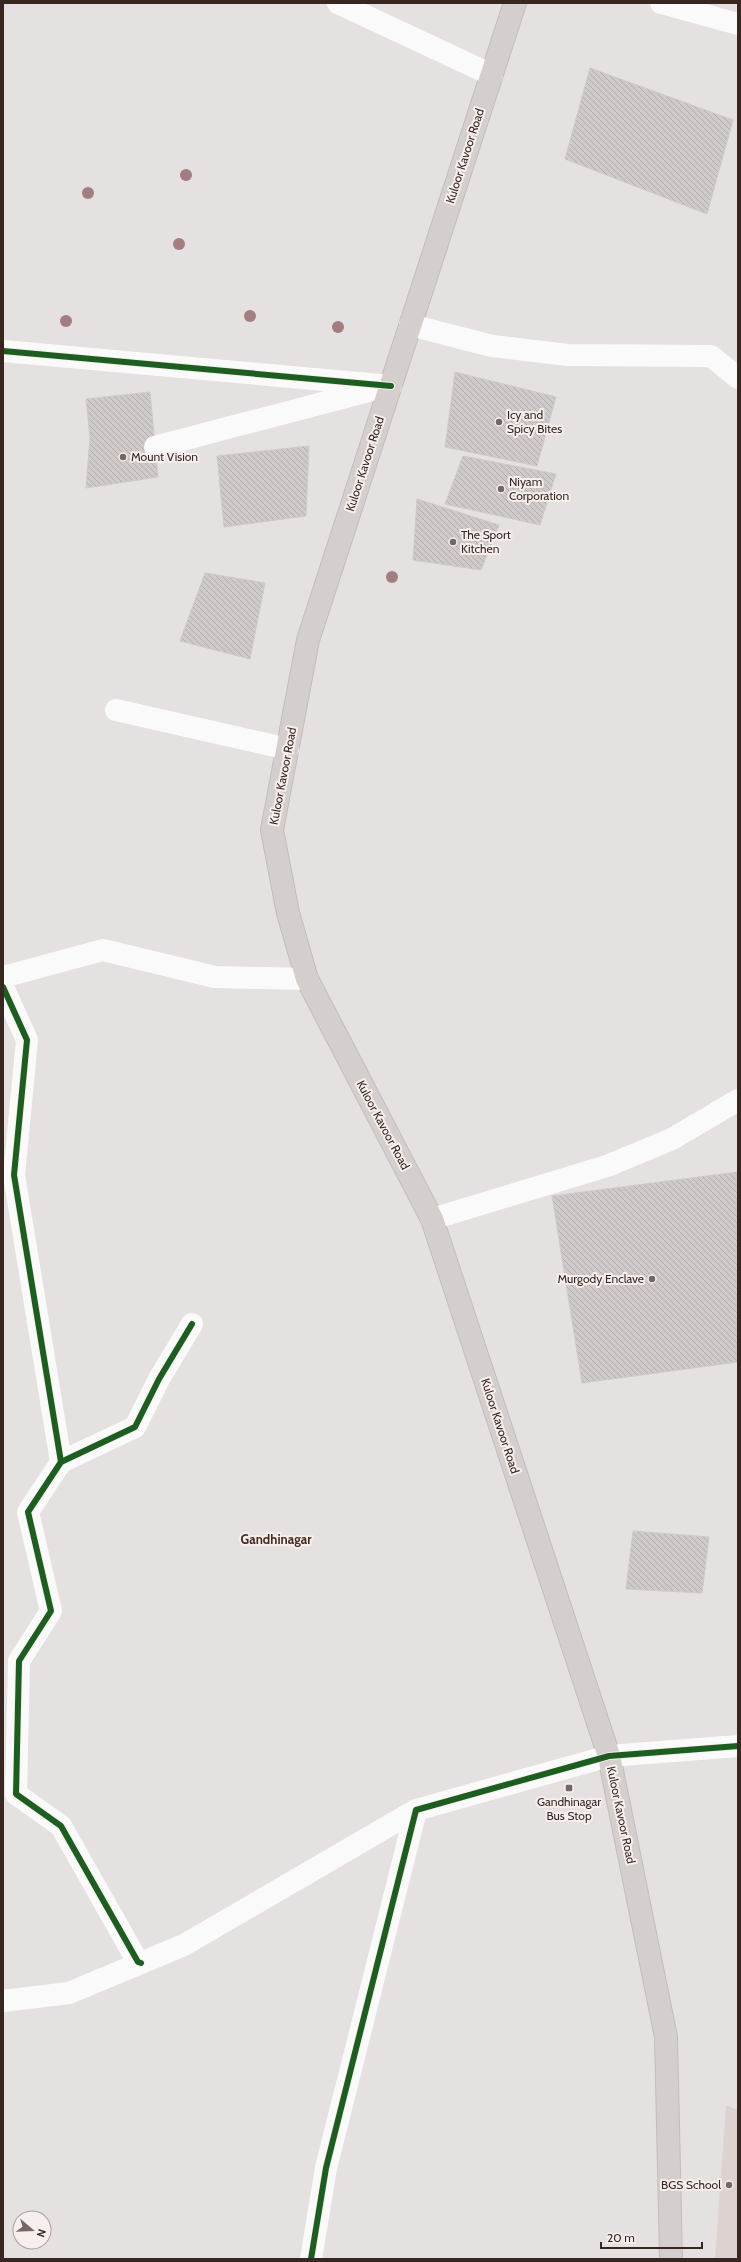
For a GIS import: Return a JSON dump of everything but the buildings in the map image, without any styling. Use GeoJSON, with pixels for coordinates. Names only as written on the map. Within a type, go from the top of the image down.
{"type":"FeatureCollection","features":[{"type":"Feature","properties":{"kind":"main road","name":"Kuloor Kavoor Road"},"geometry":{"type":"LineString","coordinates":[[515,3],[308,640],[272,830],[288,913],[307,979],[432,1219],[609,1756],[666,2037],[671,2259]]}},
{"type":"Feature","properties":{"kind":"street"},"geometry":{"type":"LineString","coordinates":[[338,3],[492,76]]}},
{"type":"Feature","properties":{"kind":"street"},"geometry":{"type":"LineString","coordinates":[[661,3],[738,24]]}},
{"type":"Feature","properties":{"kind":"street"},"geometry":{"type":"LineString","coordinates":[[410,325],[492,346],[568,355],[711,356],[738,378]]}},
{"type":"Feature","properties":{"kind":"street"},"geometry":{"type":"LineString","coordinates":[[3,351],[391,386]]}},
{"type":"Feature","properties":{"kind":"street"},"geometry":{"type":"LineString","coordinates":[[155,447],[391,386]]}},
{"type":"Feature","properties":{"kind":"street"},"geometry":{"type":"LineString","coordinates":[[116,710],[288,749]]}},
{"type":"Feature","properties":{"kind":"street"},"geometry":{"type":"LineString","coordinates":[[3,978],[103,950],[215,976],[307,979]]}},
{"type":"Feature","properties":{"kind":"street"},"geometry":{"type":"LineString","coordinates":[[3,987],[27,1040],[14,1175],[61,1462]]}},
{"type":"Feature","properties":{"kind":"street"},"geometry":{"type":"LineString","coordinates":[[432,1219],[607,1166],[672,1139],[738,1100]]}},
{"type":"Feature","properties":{"kind":"street"},"geometry":{"type":"LineString","coordinates":[[141,1963],[138,1962],[61,1826],[16,1794],[19,1661],[51,1611],[28,1512],[61,1462],[135,1427],[159,1379],[192,1324]]}},
{"type":"Feature","properties":{"kind":"street"},"geometry":{"type":"LineString","coordinates":[[3,2001],[69,1993],[184,1945],[416,1810],[609,1756],[738,1746]]}},
{"type":"Feature","properties":{"kind":"street"},"geometry":{"type":"LineString","coordinates":[[311,2259],[326,2168],[416,1810]]}},
{"type":"Feature","properties":{"kind":"shaded area","name":"BGS School"},"geometry":{"type":"Polygon","coordinates":[[[726,2105],[738,2110],[738,2259],[715,2259],[726,2105]]]}},
{"type":"Feature","properties":{"kind":"cycle path"},"geometry":{"type":"LineString","coordinates":[[3,351],[391,386]]}},
{"type":"Feature","properties":{"kind":"cycle path"},"geometry":{"type":"LineString","coordinates":[[3,987],[27,1040],[14,1175],[61,1462]]}},
{"type":"Feature","properties":{"kind":"cycle path"},"geometry":{"type":"LineString","coordinates":[[141,1963],[138,1962],[61,1826],[16,1794],[19,1661],[51,1611],[28,1512],[61,1462],[135,1427],[159,1379],[192,1324]]}},
{"type":"Feature","properties":{"kind":"cycle path"},"geometry":{"type":"LineString","coordinates":[[311,2259],[326,2168],[416,1810],[609,1756],[738,1746]]}},
{"type":"Feature","properties":{"kind":"place","name":"Icy and Spicy Bites"},"geometry":{"type":"Point","coordinates":[499,422]}},
{"type":"Feature","properties":{"kind":"place","name":"Mount Vision"},"geometry":{"type":"Point","coordinates":[123,457]}},
{"type":"Feature","properties":{"kind":"place","name":"Niyam Corporation"},"geometry":{"type":"Point","coordinates":[501,489]}},
{"type":"Feature","properties":{"kind":"place","name":"The Sport Kitchen"},"geometry":{"type":"Point","coordinates":[453,542]}},
{"type":"Feature","properties":{"kind":"place","name":"Murgody Enclave"},"geometry":{"type":"Point","coordinates":[652,1279]}},
{"type":"Feature","properties":{"kind":"place","name":"Gandhinagar Bus Stop"},"geometry":{"type":"Point","coordinates":[569,1788]}},
{"type":"Feature","properties":{"kind":"place","name":"BGS School"},"geometry":{"type":"Point","coordinates":[729,2185]}},
{"type":"Feature","properties":{"kind":"district","name":"Gandhinagar"},"geometry":{"type":"Point","coordinates":[276,1539]}}]}
